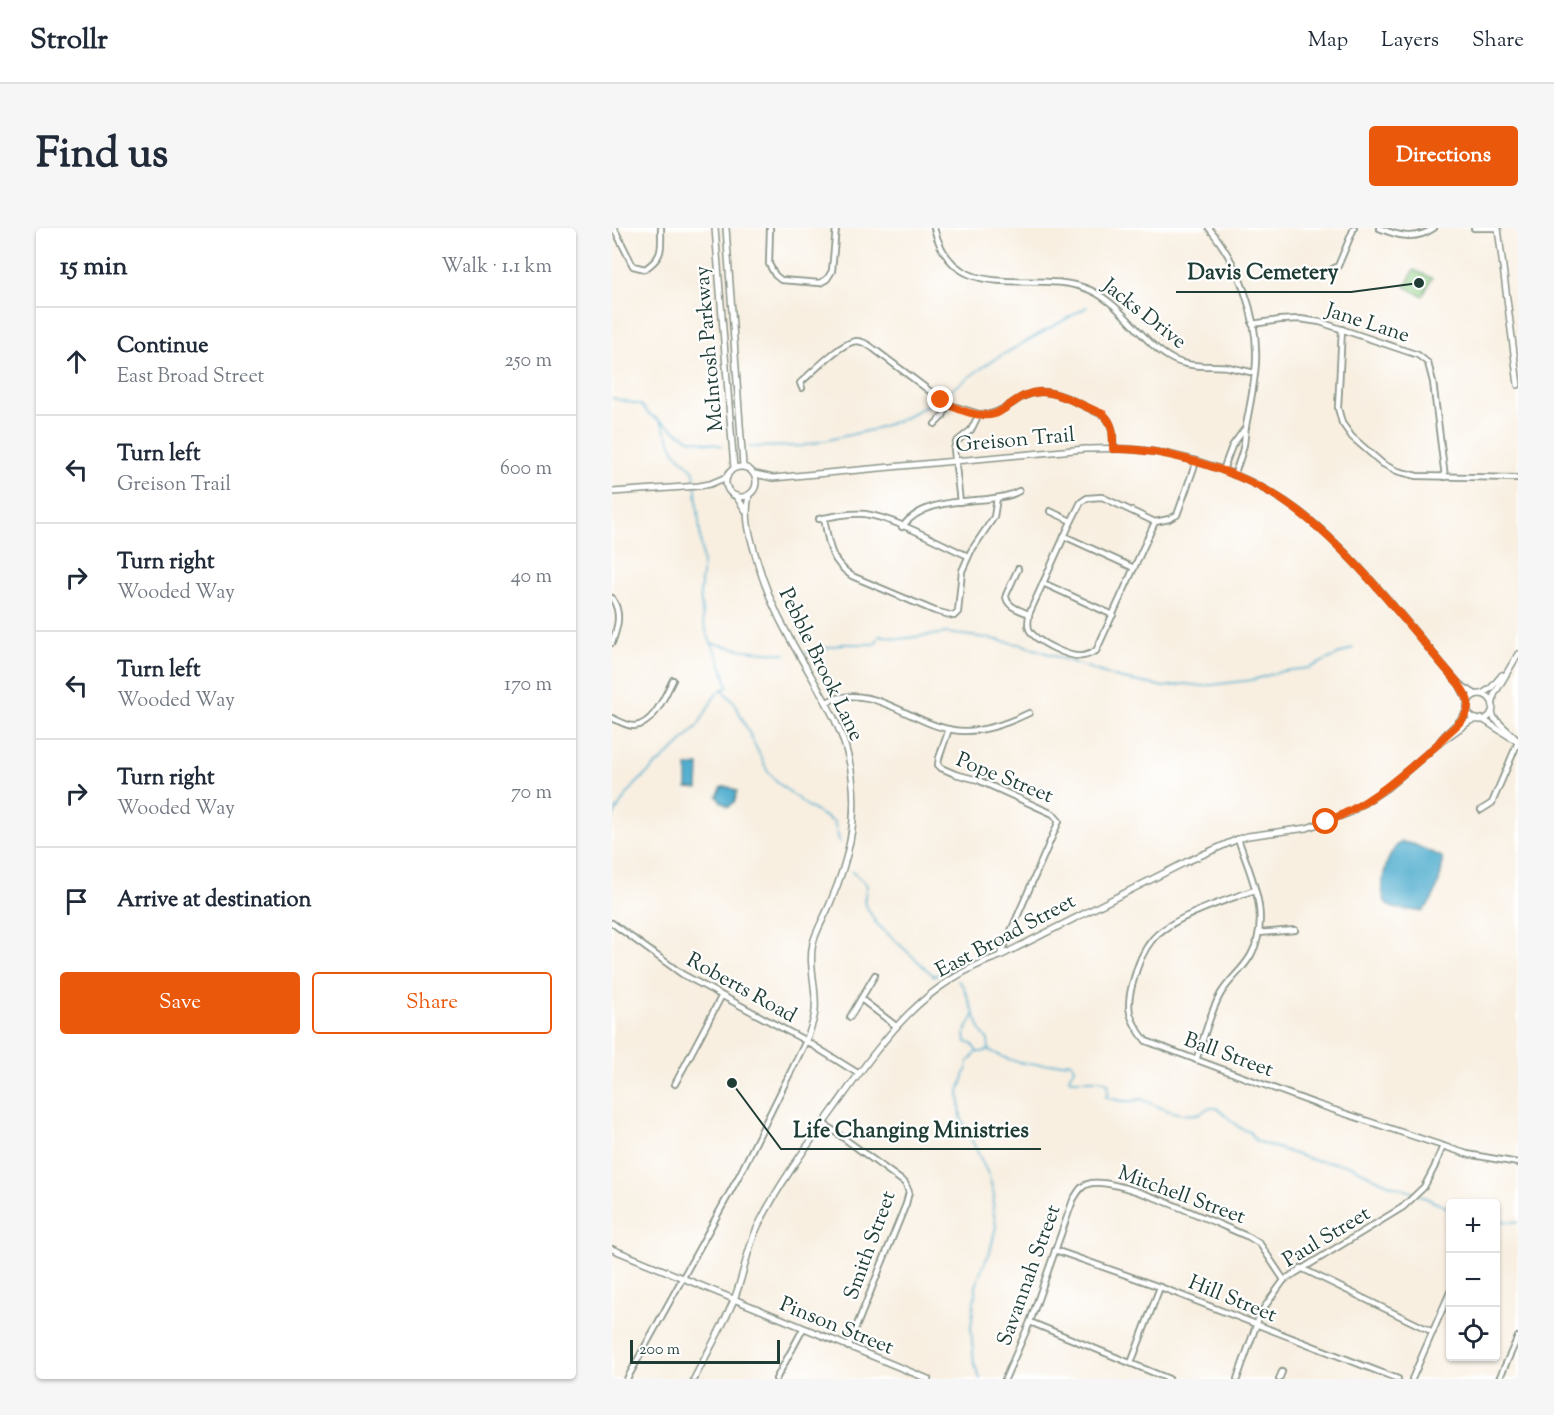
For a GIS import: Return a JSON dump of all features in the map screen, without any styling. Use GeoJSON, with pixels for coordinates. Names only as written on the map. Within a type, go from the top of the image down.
{"type":"FeatureCollection","features":[{"type":"Feature","properties":{"kind":"street"},"geometry":{"type":"LineString","coordinates":[[614,228],[633,266],[645,269],[661,254],[661,228]]}},
{"type":"Feature","properties":{"kind":"street","name":"McIntosh Parkway"},"geometry":{"type":"LineString","coordinates":[[715,228],[734,468]]}},
{"type":"Feature","properties":{"kind":"street","name":"McIntosh Parkway"},"geometry":{"type":"LineString","coordinates":[[726,228],[743,466]]}},
{"type":"Feature","properties":{"kind":"street"},"geometry":{"type":"LineString","coordinates":[[770,228],[769,264],[774,275],[781,280],[820,283],[827,279],[832,271],[836,228]]}},
{"type":"Feature","properties":{"kind":"street","name":"Jacks Drive"},"geometry":{"type":"LineString","coordinates":[[934,228],[945,257],[956,268],[970,275],[993,281],[1062,284],[1089,290],[1117,308],[1155,346],[1174,360],[1190,365],[1227,367],[1255,373]]}},
{"type":"Feature","properties":{"kind":"street"},"geometry":{"type":"LineString","coordinates":[[1209,228],[1218,239],[1239,277],[1255,342],[1255,373],[1245,442],[1234,475]]}},
{"type":"Feature","properties":{"kind":"street"},"geometry":{"type":"LineString","coordinates":[[1329,271],[1338,266],[1354,228]]}},
{"type":"Feature","properties":{"kind":"street"},"geometry":{"type":"LineString","coordinates":[[1379,228],[1403,237],[1415,237],[1434,228]]}},
{"type":"Feature","properties":{"kind":"street"},"geometry":{"type":"LineString","coordinates":[[1474,228],[1498,228],[1518,385]]}},
{"type":"Feature","properties":{"kind":"street","name":"Jane Lane"},"geometry":{"type":"LineString","coordinates":[[1252,324],[1300,319],[1320,322],[1418,355],[1428,363],[1433,382],[1445,477]]}},
{"type":"Feature","properties":{"kind":"street"},"geometry":{"type":"LineString","coordinates":[[1342,330],[1338,408],[1342,423],[1352,437],[1383,464],[1397,471],[1417,476],[1518,478]]}},
{"type":"Feature","properties":{"kind":"street"},"geometry":{"type":"LineString","coordinates":[[802,388],[800,382],[841,348],[855,341],[862,342],[874,348],[948,404],[979,414],[989,416],[1027,394],[1040,392],[1051,393],[1103,414],[1112,425],[1113,449]]}},
{"type":"Feature","properties":{"kind":"street"},"geometry":{"type":"LineString","coordinates":[[935,424],[943,416],[948,404]]}},
{"type":"Feature","properties":{"kind":"street"},"geometry":{"type":"LineString","coordinates":[[960,502],[953,454],[956,442],[971,430],[979,414]]}},
{"type":"Feature","properties":{"kind":"street"},"geometry":{"type":"LineString","coordinates":[[1223,470],[1232,446],[1246,427]]}},
{"type":"Feature","properties":{"kind":"street","name":"Greison Trail"},"geometry":{"type":"LineString","coordinates":[[755,474],[773,478],[1085,449],[1153,452],[1223,470],[1266,490],[1292,506],[1317,527],[1364,574],[1459,684],[1468,702]]}},
{"type":"Feature","properties":{"kind":"street"},"geometry":{"type":"LineString","coordinates":[[1155,522],[1096,651],[1083,656],[1074,656],[1034,636],[1029,629],[1029,615],[1081,502],[1087,498],[1102,497],[1155,522],[1169,519],[1177,514],[1196,462]]}},
{"type":"Feature","properties":{"kind":"street"},"geometry":{"type":"LineString","coordinates":[[612,492],[710,484],[727,477],[734,468],[743,466],[755,474],[756,486],[749,495],[736,496],[728,488],[710,484]]}},
{"type":"Feature","properties":{"kind":"street"},"geometry":{"type":"LineString","coordinates":[[727,477],[728,488]]}},
{"type":"Feature","properties":{"kind":"street","name":"Greison Trail"},"geometry":{"type":"LineString","coordinates":[[756,486],[773,478]]}},
{"type":"Feature","properties":{"kind":"street"},"geometry":{"type":"LineString","coordinates":[[902,527],[908,519],[924,508],[1011,496],[1019,491]]}},
{"type":"Feature","properties":{"kind":"street","name":"Pebble Brook Lane"},"geometry":{"type":"LineString","coordinates":[[749,495],[746,511],[752,544],[769,596],[788,637],[826,702],[842,736],[851,769],[854,804],[853,829],[843,873],[814,941],[812,959],[815,1012],[806,1041]]}},
{"type":"Feature","properties":{"kind":"street","name":"Pebble Brook Lane"},"geometry":{"type":"LineString","coordinates":[[736,496],[746,511]]}},
{"type":"Feature","properties":{"kind":"street"},"geometry":{"type":"LineString","coordinates":[[968,556],[902,527],[862,514],[822,519],[831,552],[842,569],[852,576],[954,616],[958,612],[962,571],[968,556],[994,517],[997,498]]}},
{"type":"Feature","properties":{"kind":"street"},"geometry":{"type":"LineString","coordinates":[[1050,511],[1071,521]]}},
{"type":"Feature","properties":{"kind":"street"},"geometry":{"type":"LineString","coordinates":[[1064,536],[1134,568]]}},
{"type":"Feature","properties":{"kind":"street"},"geometry":{"type":"LineString","coordinates":[[1018,569],[1005,600],[1029,615]]}},
{"type":"Feature","properties":{"kind":"street"},"geometry":{"type":"LineString","coordinates":[[1043,583],[1113,615]]}},
{"type":"Feature","properties":{"kind":"street"},"geometry":{"type":"LineString","coordinates":[[612,643],[617,630],[619,608],[614,600]]}},
{"type":"Feature","properties":{"kind":"street"},"geometry":{"type":"LineString","coordinates":[[1492,707],[1494,695],[1518,654]]}},
{"type":"Feature","properties":{"kind":"street"},"geometry":{"type":"LineString","coordinates":[[1482,694],[1491,688],[1511,665]]}},
{"type":"Feature","properties":{"kind":"street"},"geometry":{"type":"LineString","coordinates":[[612,718],[633,726],[641,724],[652,715],[673,680]]}},
{"type":"Feature","properties":{"kind":"street","name":"Greison Trail"},"geometry":{"type":"LineString","coordinates":[[1459,684],[1475,694]]}},
{"type":"Feature","properties":{"kind":"street"},"geometry":{"type":"LineString","coordinates":[[1475,694],[1489,697],[1494,718],[1518,742],[1471,716],[1467,709],[1468,702],[1475,694]]}},
{"type":"Feature","properties":{"kind":"street"},"geometry":{"type":"LineString","coordinates":[[826,702],[837,697],[860,696],[949,729],[991,728],[1029,713]]}},
{"type":"Feature","properties":{"kind":"street","name":"East Broad Street"},"geometry":{"type":"LineString","coordinates":[[694,1379],[734,1300],[758,1226],[778,1190],[859,1074],[896,1026],[915,1006],[976,964],[1000,956],[1185,862],[1248,836],[1307,828],[1349,813],[1387,788],[1438,744],[1470,722],[1488,717],[1492,707]]}},
{"type":"Feature","properties":{"kind":"street","name":"East Broad Street"},"geometry":{"type":"LineString","coordinates":[[1438,744],[1441,738],[1462,720],[1467,709]]}},
{"type":"Feature","properties":{"kind":"street","name":"Pope Street"},"geometry":{"type":"LineString","coordinates":[[949,729],[939,758],[941,768],[1000,789],[1053,814],[1059,820],[1000,956]]}},
{"type":"Feature","properties":{"kind":"street"},"geometry":{"type":"LineString","coordinates":[[1481,810],[1492,803],[1518,742]]}},
{"type":"Feature","properties":{"kind":"street"},"geometry":{"type":"LineString","coordinates":[[1196,1060],[1219,996],[1226,984],[1251,956],[1259,933],[1260,904],[1238,839]]}},
{"type":"Feature","properties":{"kind":"street","name":"Ball Street"},"geometry":{"type":"LineString","coordinates":[[1255,891],[1213,904],[1168,927],[1154,938],[1142,954],[1130,990],[1128,1011],[1136,1029],[1146,1041],[1316,1104],[1467,1154],[1518,1163]]}},
{"type":"Feature","properties":{"kind":"street","name":"Roberts Road"},"geometry":{"type":"LineString","coordinates":[[612,923],[682,974],[806,1041],[859,1074]]}},
{"type":"Feature","properties":{"kind":"street"},"geometry":{"type":"LineString","coordinates":[[1259,933],[1295,930]]}},
{"type":"Feature","properties":{"kind":"street"},"geometry":{"type":"LineString","coordinates":[[850,1017],[875,975]]}},
{"type":"Feature","properties":{"kind":"street"},"geometry":{"type":"LineString","coordinates":[[675,1084],[721,996]]}},
{"type":"Feature","properties":{"kind":"street"},"geometry":{"type":"LineString","coordinates":[[861,999],[896,1026]]}},
{"type":"Feature","properties":{"kind":"street"},"geometry":{"type":"LineString","coordinates":[[627,1379],[740,1174],[806,1041]]}},
{"type":"Feature","properties":{"kind":"street","name":"Smith Street"},"geometry":{"type":"LineString","coordinates":[[823,1123],[905,1183],[909,1192],[848,1347]]}},
{"type":"Feature","properties":{"kind":"street","name":"Paul Street"},"geometry":{"type":"LineString","coordinates":[[1237,1379],[1267,1302],[1284,1280],[1404,1207],[1424,1186],[1443,1146]]}},
{"type":"Feature","properties":{"kind":"street","name":"Mitchell Street"},"geometry":{"type":"LineString","coordinates":[[1084,1186],[1096,1182],[1133,1190],[1249,1237],[1263,1248],[1284,1280]]}},
{"type":"Feature","properties":{"kind":"street","name":"Savannah Street"},"geometry":{"type":"LineString","coordinates":[[1005,1379],[1030,1322],[1073,1200],[1084,1186]]}},
{"type":"Feature","properties":{"kind":"street","name":"Pinson Street"},"geometry":{"type":"LineString","coordinates":[[612,1249],[928,1379]]}},
{"type":"Feature","properties":{"kind":"street","name":"Hill Street"},"geometry":{"type":"LineString","coordinates":[[1055,1250],[1160,1287],[1398,1379]]}},
{"type":"Feature","properties":{"kind":"street"},"geometry":{"type":"LineString","coordinates":[[1301,1268],[1433,1332]]}},
{"type":"Feature","properties":{"kind":"street"},"geometry":{"type":"LineString","coordinates":[[1131,1363],[1160,1287]]}},
{"type":"Feature","properties":{"kind":"street"},"geometry":{"type":"LineString","coordinates":[[1412,1379],[1446,1301]]}},
{"type":"Feature","properties":{"kind":"street"},"geometry":{"type":"LineString","coordinates":[[1030,1322],[1169,1379]]}},
{"type":"Feature","properties":{"kind":"street"},"geometry":{"type":"LineString","coordinates":[[776,1379],[803,1329]]}},
{"type":"Feature","properties":{"kind":"street"},"geometry":{"type":"LineString","coordinates":[[1499,1379],[1518,1337]]}},
{"type":"Feature","properties":{"kind":"street"},"geometry":{"type":"LineString","coordinates":[[1279,1379],[1282,1372]]}},
{"type":"Feature","properties":{"kind":"green space"},"geometry":{"type":"Polygon","coordinates":[[[1414,270],[1432,278],[1423,296],[1405,287],[1414,270]]]}},
{"type":"Feature","properties":{"kind":"water"},"geometry":{"type":"Polygon","coordinates":[[[699,765],[698,789],[687,788],[687,767],[699,765]]]}},
{"type":"Feature","properties":{"kind":"water"},"geometry":{"type":"Polygon","coordinates":[[[722,787],[729,787],[737,791],[735,801],[729,807],[717,796],[722,787]]]}},
{"type":"Feature","properties":{"kind":"water"},"geometry":{"type":"Polygon","coordinates":[[[1402,842],[1413,844],[1442,857],[1438,886],[1431,901],[1422,911],[1396,909],[1389,906],[1385,900],[1384,872],[1392,853],[1402,842]]]}},
{"type":"Feature","properties":{"kind":"waterway"},"geometry":{"type":"LineString","coordinates":[[749,447],[802,446],[871,430],[903,419],[944,395],[990,362],[1087,307]]}},
{"type":"Feature","properties":{"kind":"waterway"},"geometry":{"type":"LineString","coordinates":[[612,398],[641,405],[649,414],[689,439],[722,446]]}},
{"type":"Feature","properties":{"kind":"waterway"},"geometry":{"type":"LineString","coordinates":[[612,819],[630,791],[686,738],[701,721],[718,693],[728,687],[703,620],[700,594],[703,564],[694,471],[675,452],[661,422]]}},
{"type":"Feature","properties":{"kind":"waterway"},"geometry":{"type":"LineString","coordinates":[[805,653],[843,644],[875,644],[880,635],[899,639],[947,633],[1023,645],[1118,678],[1164,687],[1185,684],[1203,686],[1252,680],[1283,671],[1309,668],[1353,648]]}},
{"type":"Feature","properties":{"kind":"waterway"},"geometry":{"type":"LineString","coordinates":[[711,643],[745,650],[786,654]]}},
{"type":"Feature","properties":{"kind":"waterway"},"geometry":{"type":"LineString","coordinates":[[722,689],[735,704],[768,772],[778,783],[810,808],[834,822],[840,843]]}},
{"type":"Feature","properties":{"kind":"waterway"},"geometry":{"type":"LineString","coordinates":[[851,871],[867,885],[864,902],[876,923],[934,976],[948,970],[951,973]]}},
{"type":"Feature","properties":{"kind":"waterway"},"geometry":{"type":"LineString","coordinates":[[958,981],[963,986],[981,1031],[988,1040],[989,1050],[1000,1056],[1029,1064],[1071,1062],[1074,1068],[1069,1077],[1070,1080],[1102,1080],[1109,1084],[1107,1088],[1109,1092],[1105,1096],[1114,1099],[1127,1101],[1141,1099],[1166,1110],[1184,1114],[1201,1113],[1208,1108],[1217,1108],[1240,1128],[1250,1132],[1256,1141],[1313,1160],[1349,1165],[1383,1182],[1414,1193]]}},
{"type":"Feature","properties":{"kind":"waterway"},"geometry":{"type":"LineString","coordinates":[[974,1015],[965,1033],[966,1042],[972,1044],[977,1052],[968,1062],[959,1091],[961,1118],[989,1176],[994,1195],[993,1209],[996,1226],[990,1252],[976,1287],[971,1327],[974,1363],[980,1379]]}},
{"type":"Feature","properties":{"kind":"waterway"},"geometry":{"type":"LineString","coordinates":[[977,1052],[989,1050]]}},
{"type":"Feature","properties":{"kind":"waterway"},"geometry":{"type":"LineString","coordinates":[[1419,1195],[1446,1207]]}},
{"type":"Feature","properties":{"kind":"waterway"},"geometry":{"type":"LineString","coordinates":[[1500,1221],[1518,1222]]}},
{"type":"Feature","properties":{"kind":"place","name":"Davis Cemetery"},"geometry":{"type":"Point","coordinates":[1419,283]}},
{"type":"Feature","properties":{"kind":"place","name":"Life Changing Ministries"},"geometry":{"type":"Point","coordinates":[732,1083]}},
{"type":"Feature","properties":{"kind":"route"},"geometry":{"type":"LineString","coordinates":[[941,400],[954,407],[989,416],[1027,394],[1051,393],[1065,398],[1103,414],[1107,418],[1112,425],[1113,449],[1125,448],[1175,456],[1223,470],[1266,490],[1292,506],[1341,550],[1459,684],[1468,702],[1462,720],[1387,788],[1355,810],[1326,822]]}}]}
